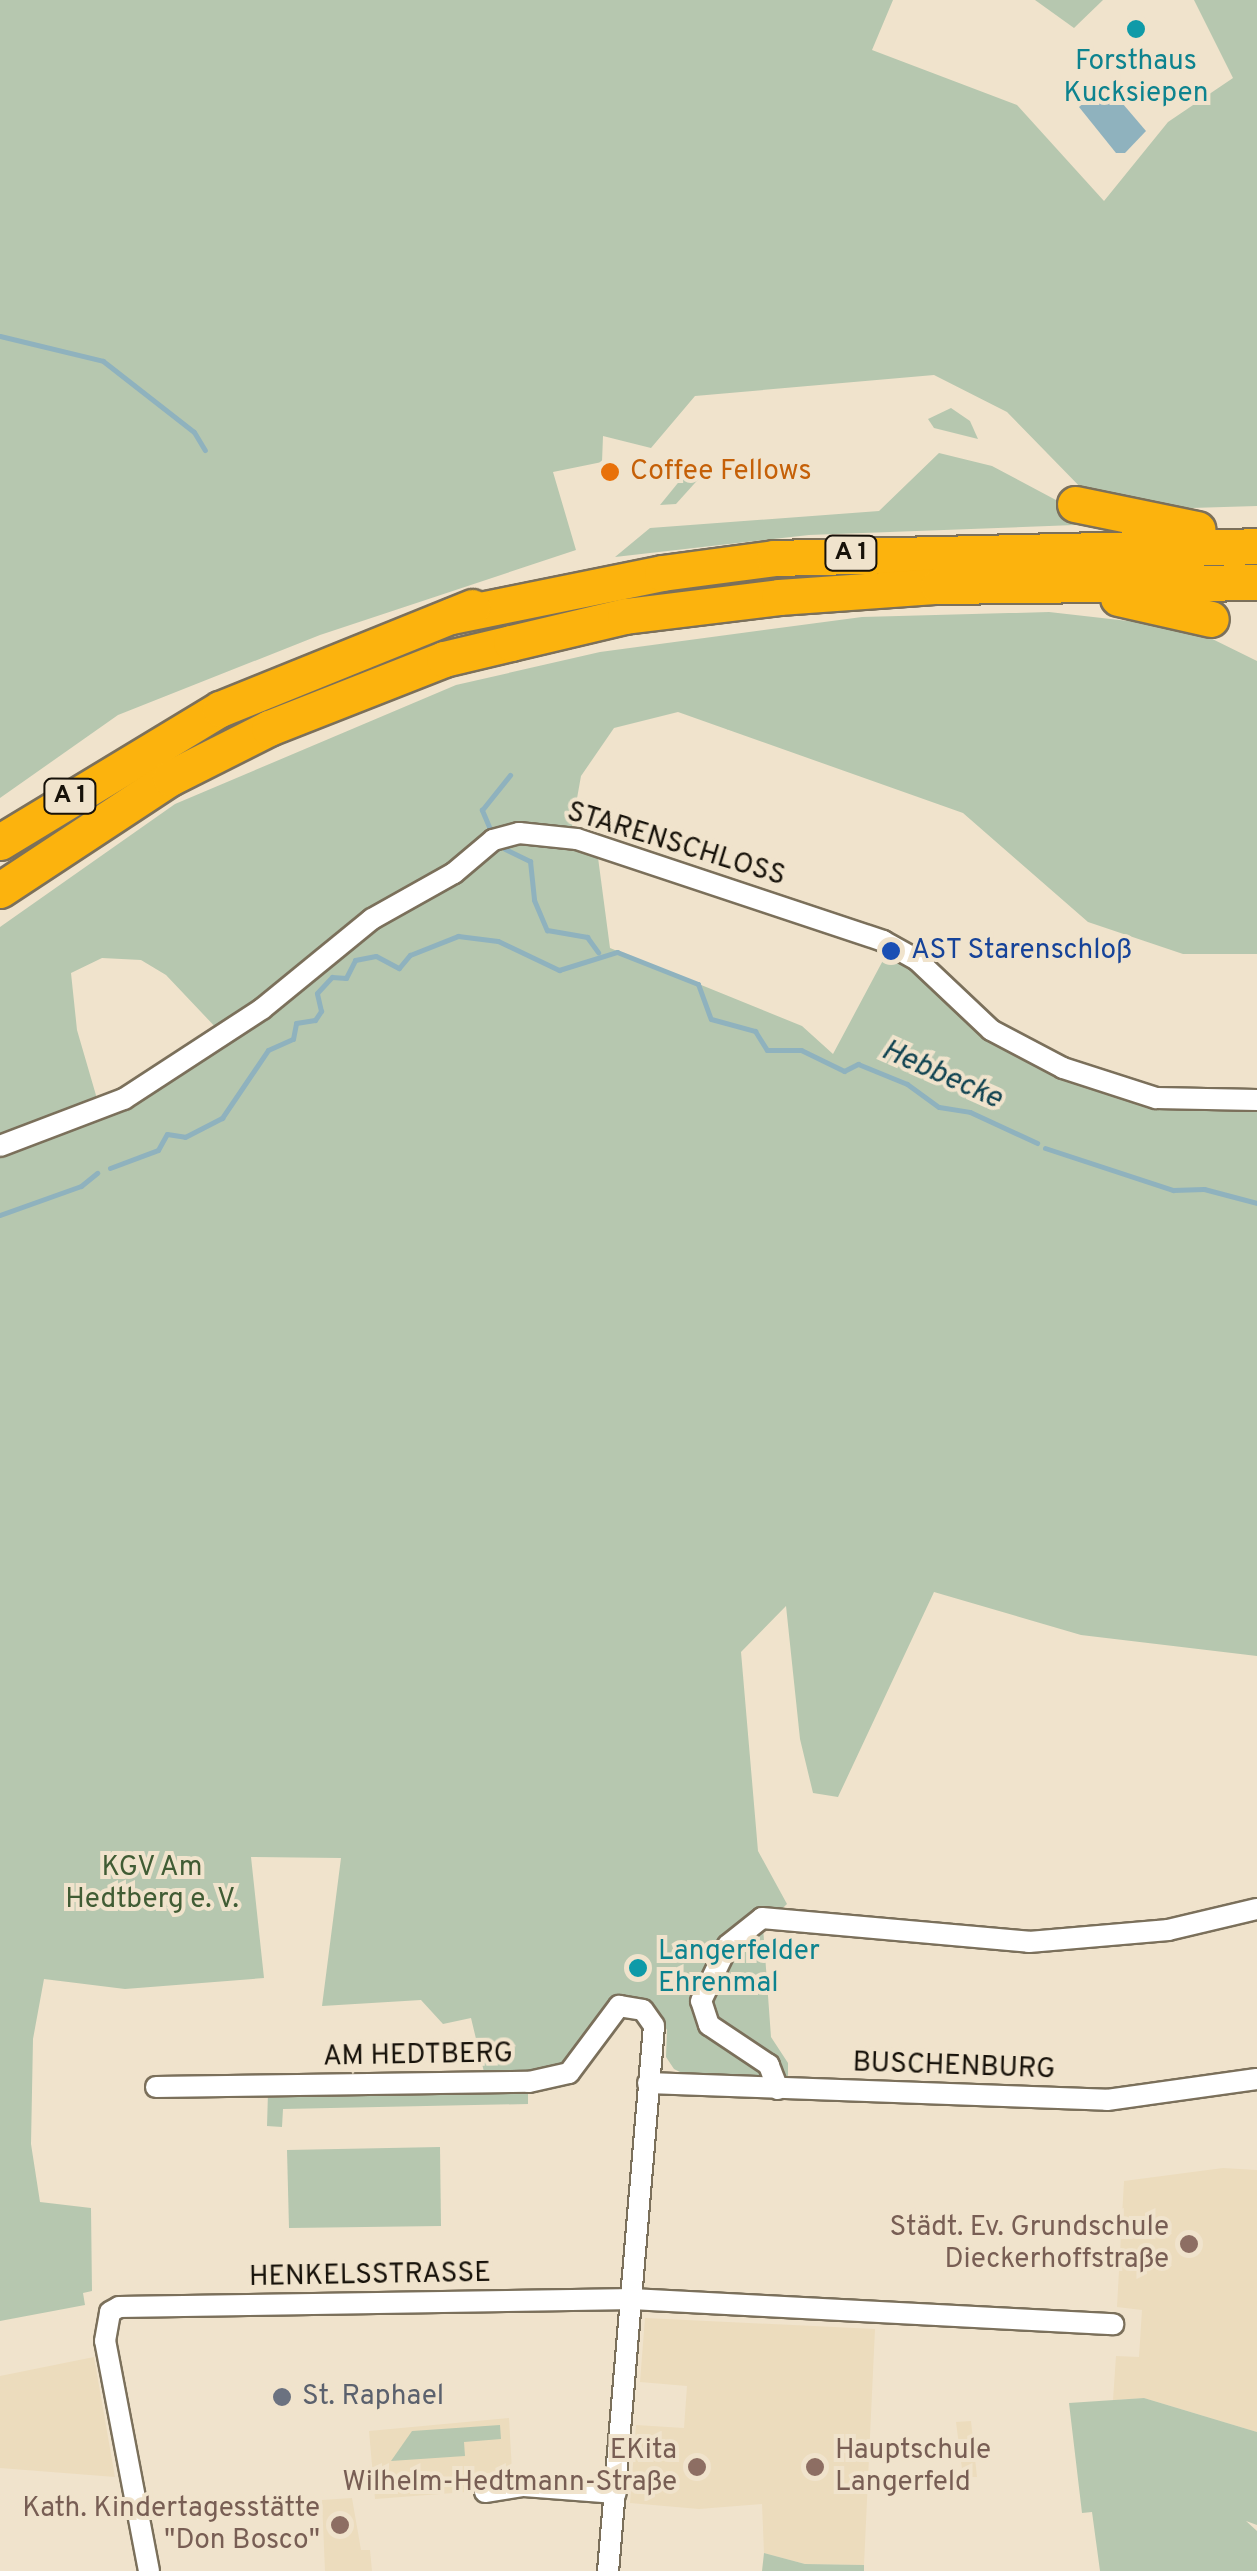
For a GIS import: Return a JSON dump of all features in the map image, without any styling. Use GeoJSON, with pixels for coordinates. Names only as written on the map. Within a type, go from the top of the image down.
{"type":"FeatureCollection","features":[{"type":"Feature","properties":{"kind":"highway"},"geometry":{"type":"LineString","coordinates":[[1074,504],[1257,544]]}},
{"type":"Feature","properties":{"kind":"highway","name":"A 1"},"geometry":{"type":"LineString","coordinates":[[0,842],[220,710],[451,616],[662,573],[774,558],[1257,544]]}},
{"type":"Feature","properties":{"kind":"highway"},"geometry":{"type":"LineString","coordinates":[[451,616],[572,563]]}},
{"type":"Feature","properties":{"kind":"highway","name":"A 1"},"geometry":{"type":"LineString","coordinates":[[0,890],[170,778],[269,728],[444,660],[702,605],[938,586],[1257,582]]}},
{"type":"Feature","properties":{"kind":"highway"},"geometry":{"type":"LineString","coordinates":[[1068,584],[1211,619]]}},
{"type":"Feature","properties":{"kind":"street","name":"STARENSCHLOSS"},"geometry":{"type":"LineString","coordinates":[[0,1146],[124,1099],[262,1009],[372,919],[454,872],[493,840],[519,833],[577,839],[882,941],[917,960],[991,1030],[1063,1068],[1156,1098],[1257,1100]]}},
{"type":"Feature","properties":{"kind":"street"},"geometry":{"type":"LineString","coordinates":[[778,2088],[769,2065],[709,2026],[701,2001],[728,1945],[762,1918],[1030,1942],[1168,1930],[1257,1910]]}},
{"type":"Feature","properties":{"kind":"street","name":"AM HEDTBERG"},"geometry":{"type":"LineString","coordinates":[[156,2087],[529,2082],[570,2072],[618,2006],[643,2010],[654,2026],[648,2082]]}},
{"type":"Feature","properties":{"kind":"street","name":"BUSCHENBURG"},"geometry":{"type":"LineString","coordinates":[[648,2082],[1120,2100],[1257,2079]]}},
{"type":"Feature","properties":{"kind":"street"},"geometry":{"type":"LineString","coordinates":[[608,2571],[648,2082]]}},
{"type":"Feature","properties":{"kind":"street","name":"HENKELSSTRASSE"},"geometry":{"type":"LineString","coordinates":[[150,2571],[105,2341],[110,2312],[632,2299],[1113,2324]]}},
{"type":"Feature","properties":{"kind":"street"},"geometry":{"type":"LineString","coordinates":[[485,2492],[524,2486],[616,2493]]}},
{"type":"Feature","properties":{"kind":"shaded area","name":"Städt. Ev. Grundschule Dieckerhoffstraße"},"geometry":{"type":"Polygon","coordinates":[[[1223,2168],[1257,2170],[1257,2432],[1144,2398],[1113,2400],[1116,2356],[1139,2357],[1142,2310],[1117,2307],[1124,2181],[1223,2168]]]}},
{"type":"Feature","properties":{"kind":"shaded area","name":"Hauptschule Langerfeld"},"geometry":{"type":"Polygon","coordinates":[[[645,2318],[875,2329],[864,2565],[805,2564],[764,2553],[762,2504],[699,2509],[630,2503],[636,2425],[684,2428],[687,2386],[640,2382],[645,2318]]]}},
{"type":"Feature","properties":{"kind":"shaded area"},"geometry":{"type":"Polygon","coordinates":[[[94,2357],[115,2477],[0,2468],[0,2376],[94,2357]]]}},
{"type":"Feature","properties":{"kind":"shaded area"},"geometry":{"type":"Polygon","coordinates":[[[509,2418],[512,2471],[467,2479],[466,2492],[375,2499],[369,2431],[509,2418]]]}},
{"type":"Feature","properties":{"kind":"shaded area"},"geometry":{"type":"Polygon","coordinates":[[[971,2421],[977,2477],[963,2477],[956,2422],[971,2421]]]}},
{"type":"Feature","properties":{"kind":"shaded area","name":"Kath. Kindertagesstätte \"Don Bosco\""},"geometry":{"type":"Polygon","coordinates":[[[352,2498],[361,2550],[370,2550],[372,2571],[325,2571],[322,2500],[352,2498]]]}},
{"type":"Feature","properties":{"kind":"green space"},"geometry":{"type":"Polygon","coordinates":[[[0,0],[893,0],[872,50],[1017,105],[1104,201],[1168,122],[1233,78],[1194,0],[1257,0],[1257,506],[1191,508],[1087,494],[1007,412],[934,375],[695,396],[651,448],[603,436],[602,462],[553,472],[576,550],[320,635],[118,715],[0,798],[0,0]]]}},
{"type":"Feature","properties":{"kind":"green space"},"geometry":{"type":"Polygon","coordinates":[[[1035,0],[1103,0],[1074,28],[1035,0]]]}},
{"type":"Feature","properties":{"kind":"green space"},"geometry":{"type":"Polygon","coordinates":[[[951,408],[970,421],[978,439],[934,428],[928,419],[951,408]]]}},
{"type":"Feature","properties":{"kind":"green space"},"geometry":{"type":"Polygon","coordinates":[[[939,453],[992,466],[1101,524],[809,535],[615,557],[650,528],[879,511],[939,453]]]}},
{"type":"Feature","properties":{"kind":"green space"},"geometry":{"type":"Polygon","coordinates":[[[712,464],[676,504],[660,505],[686,473],[712,464]]]}},
{"type":"Feature","properties":{"kind":"green space","name":"KGV Am Hedtberg e. V."},"geometry":{"type":"Polygon","coordinates":[[[1049,612],[1190,628],[1257,661],[1257,954],[1183,954],[1088,922],[963,813],[678,712],[614,728],[581,776],[571,832],[597,850],[610,948],[802,1026],[833,1054],[888,951],[978,1026],[1087,1083],[1257,1108],[1257,1656],[1081,1635],[934,1592],[838,1797],[813,1793],[800,1739],[786,1606],[741,1652],[758,1851],[787,1904],[763,1927],[771,2037],[788,2063],[788,2076],[686,2075],[674,2069],[666,2057],[667,2030],[651,2003],[638,1997],[620,2001],[566,2067],[528,2073],[528,2104],[283,2109],[282,2127],[267,2126],[268,2092],[483,2086],[484,2072],[471,2018],[443,2024],[421,2000],[322,2006],[341,1858],[251,1857],[264,1978],[125,1989],[44,1979],[33,2039],[31,2144],[40,2202],[91,2208],[92,2291],[83,2293],[85,2305],[0,2321],[0,927],[175,804],[456,685],[600,652],[862,617],[1049,612]],[[102,958],[71,973],[77,1030],[100,1109],[220,1032],[166,975],[141,960],[102,958]]]}},
{"type":"Feature","properties":{"kind":"green space"},"geometry":{"type":"Polygon","coordinates":[[[440,2147],[441,2226],[289,2228],[287,2150],[440,2147]]]}},
{"type":"Feature","properties":{"kind":"green space"},"geometry":{"type":"Polygon","coordinates":[[[1144,2398],[1257,2432],[1257,2525],[1246,2521],[1257,2531],[1257,2571],[1100,2571],[1092,2512],[1082,2513],[1069,2403],[1144,2398]]]}},
{"type":"Feature","properties":{"kind":"green space"},"geometry":{"type":"Polygon","coordinates":[[[500,2425],[501,2439],[464,2442],[465,2456],[391,2461],[412,2431],[500,2425]]]}},
{"type":"Feature","properties":{"kind":"green space"},"geometry":{"type":"Polygon","coordinates":[[[764,2553],[805,2564],[864,2565],[864,2571],[762,2571],[764,2553]]]}},
{"type":"Feature","properties":{"kind":"water"},"geometry":{"type":"Polygon","coordinates":[[[1098,91],[1117,97],[1146,131],[1125,153],[1116,153],[1079,107],[1098,91]]]}},
{"type":"Feature","properties":{"kind":"waterway"},"geometry":{"type":"LineString","coordinates":[[0,336],[103,361],[194,432],[205,450]]}},
{"type":"Feature","properties":{"kind":"waterway"},"geometry":{"type":"LineString","coordinates":[[490,829],[482,810],[510,775]]}},
{"type":"Feature","properties":{"kind":"waterway"},"geometry":{"type":"LineString","coordinates":[[505,849],[530,861],[534,900],[547,930],[587,937],[598,952]]}},
{"type":"Feature","properties":{"kind":"waterway","name":"Hebbecke"},"geometry":{"type":"LineString","coordinates":[[110,1168],[158,1150],[167,1134],[185,1137],[222,1118],[268,1050],[293,1039],[296,1023],[315,1020],[321,1011],[317,993],[332,977],[346,978],[355,960],[376,956],[399,968],[410,955],[458,936],[498,941],[559,970],[617,952],[698,984],[711,1019],[755,1031],[767,1050],[801,1050],[844,1071],[858,1064],[907,1084],[939,1107],[970,1112],[1037,1143]]}},
{"type":"Feature","properties":{"kind":"waterway","name":"Hebbecke"},"geometry":{"type":"LineString","coordinates":[[1045,1148],[1173,1190],[1204,1189],[1257,1203]]}},
{"type":"Feature","properties":{"kind":"waterway","name":"Hebbecke"},"geometry":{"type":"LineString","coordinates":[[0,1215],[81,1186],[97,1173]]}},
{"type":"Feature","properties":{"kind":"place","name":"Forsthaus Kucksiepen"},"geometry":{"type":"Point","coordinates":[1136,29]}},
{"type":"Feature","properties":{"kind":"place","name":"Coffee Fellows"},"geometry":{"type":"Point","coordinates":[610,472]}},
{"type":"Feature","properties":{"kind":"place","name":"AST Starenschloß"},"geometry":{"type":"Point","coordinates":[891,951]}},
{"type":"Feature","properties":{"kind":"place","name":"Langerfelder Ehrenmal"},"geometry":{"type":"Point","coordinates":[638,1968]}},
{"type":"Feature","properties":{"kind":"place","name":"Städt. Ev. Grundschule Dieckerhoffstraße"},"geometry":{"type":"Point","coordinates":[1189,2244]}},
{"type":"Feature","properties":{"kind":"place","name":"St. Raphael"},"geometry":{"type":"Point","coordinates":[282,2397]}},
{"type":"Feature","properties":{"kind":"place","name":"EKita Wilhelm-Hedtmann-Straße"},"geometry":{"type":"Point","coordinates":[697,2467]}},
{"type":"Feature","properties":{"kind":"place","name":"Hauptschule Langerfeld"},"geometry":{"type":"Point","coordinates":[815,2467]}},
{"type":"Feature","properties":{"kind":"place","name":"Kath. Kindertagesstätte \"Don Bosco\""},"geometry":{"type":"Point","coordinates":[340,2525]}}]}
